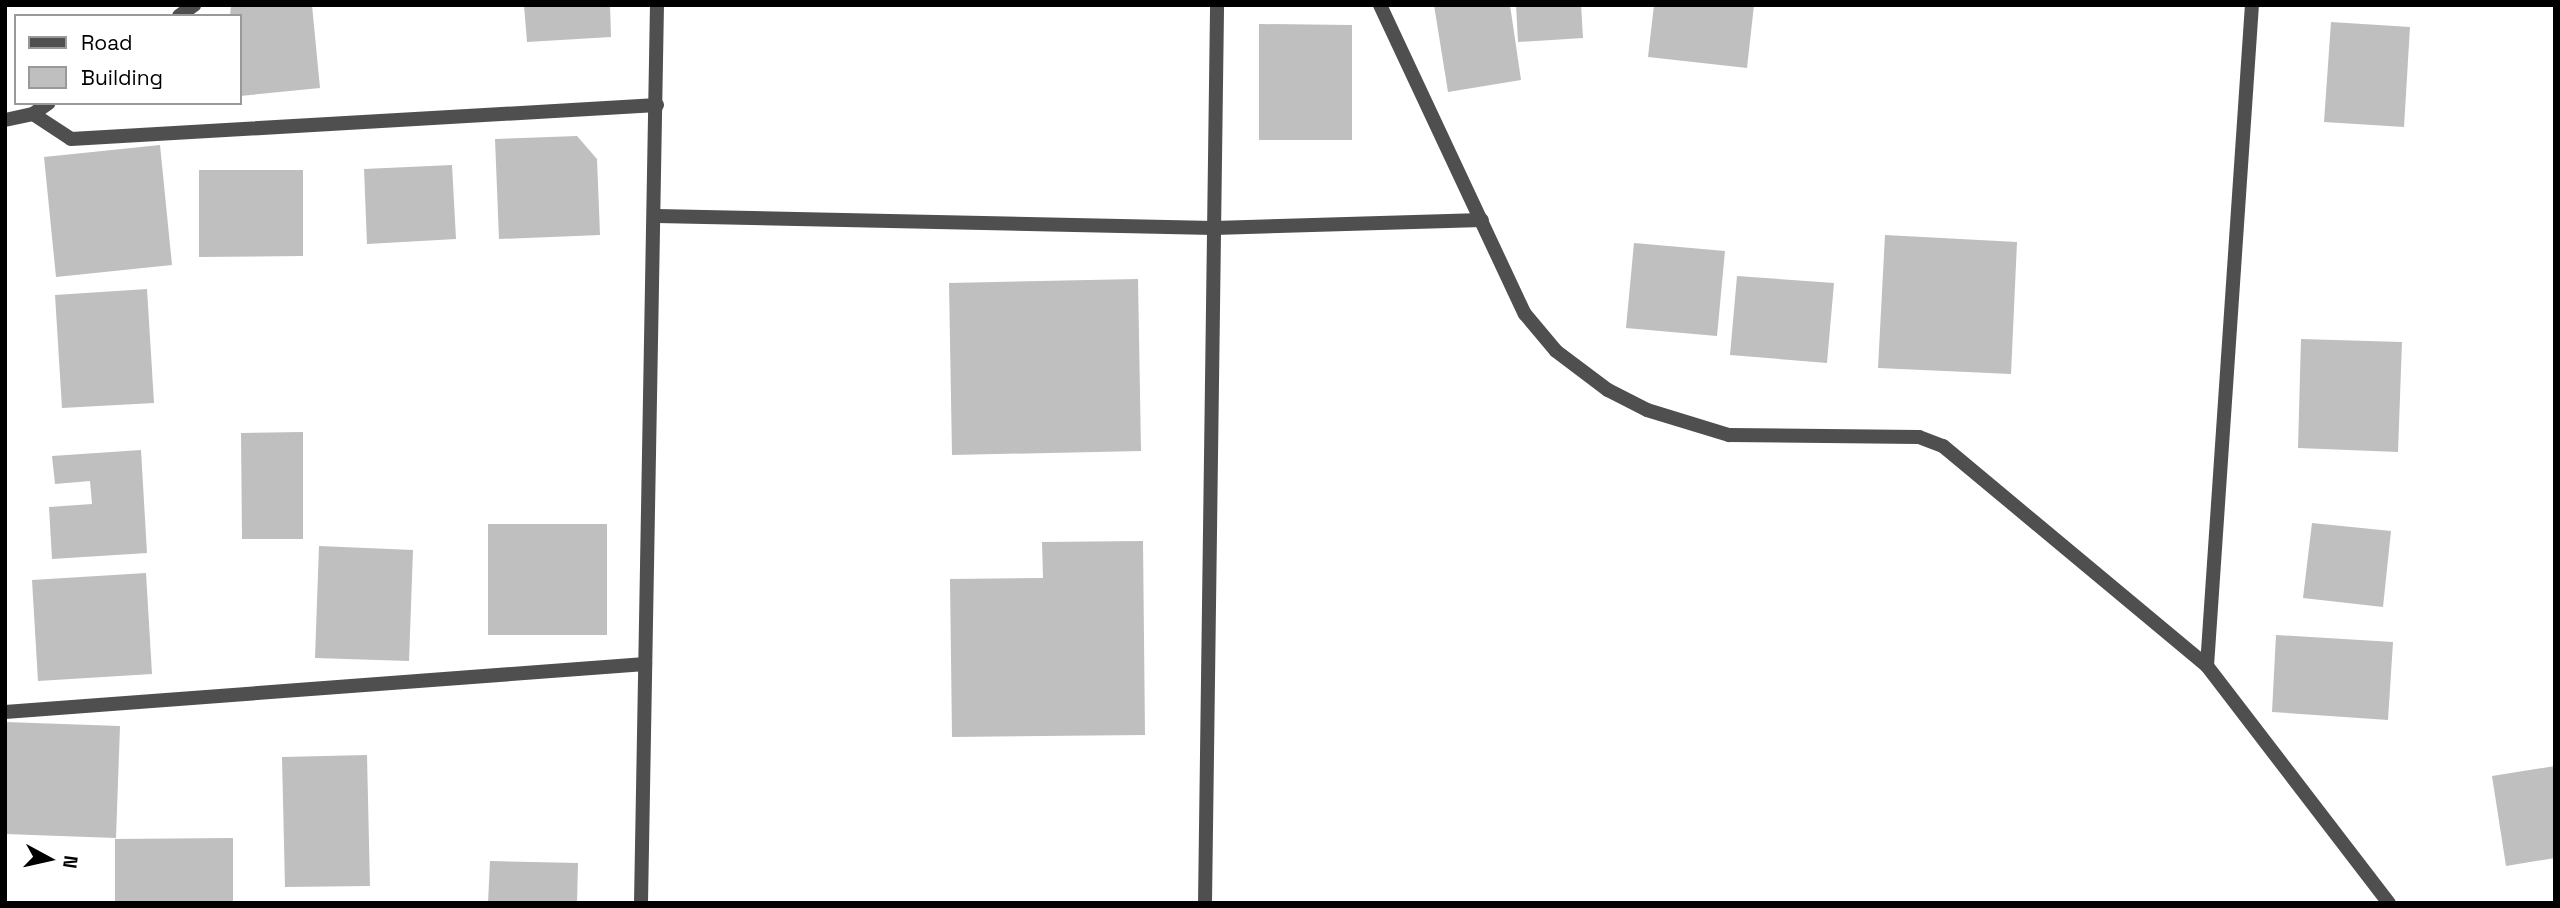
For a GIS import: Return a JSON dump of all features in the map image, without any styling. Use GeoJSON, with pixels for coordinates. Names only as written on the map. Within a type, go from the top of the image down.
{"type":"FeatureCollection","features":[{"type":"Feature","properties":{"kind":"street"},"geometry":{"type":"LineString","coordinates":[[641,903],[657,216],[657,5]]}},
{"type":"Feature","properties":{"kind":"street"},"geometry":{"type":"LineString","coordinates":[[1205,903],[1217,5]]}},
{"type":"Feature","properties":{"kind":"street"},"geometry":{"type":"LineString","coordinates":[[1380,5],[1525,314],[1556,351],[1608,390],[1729,435],[1919,437],[1943,446],[2207,666],[2389,903]]}},
{"type":"Feature","properties":{"kind":"street"},"geometry":{"type":"LineString","coordinates":[[2207,666],[2252,5]]}},
{"type":"Feature","properties":{"kind":"street"},"geometry":{"type":"LineString","coordinates":[[5,120],[33,114],[46,105]]}},
{"type":"Feature","properties":{"kind":"street"},"geometry":{"type":"LineString","coordinates":[[33,114],[71,139],[657,105]]}},
{"type":"Feature","properties":{"kind":"street"},"geometry":{"type":"LineString","coordinates":[[657,216],[1214,229],[1482,220]]}},
{"type":"Feature","properties":{"kind":"street"},"geometry":{"type":"LineString","coordinates":[[5,712],[645,664]]}},
{"type":"Feature","properties":{"kind":"building"},"geometry":{"type":"Polygon","coordinates":[[[231,5],[312,5],[320,88],[242,96],[242,14],[230,14],[231,5]]]}},
{"type":"Feature","properties":{"kind":"building"},"geometry":{"type":"Polygon","coordinates":[[[524,5],[610,5],[611,37],[527,42],[524,5]]]}},
{"type":"Feature","properties":{"kind":"building"},"geometry":{"type":"Polygon","coordinates":[[[1434,5],[1510,5],[1521,80],[1448,92],[1434,5]]]}},
{"type":"Feature","properties":{"kind":"building"},"geometry":{"type":"Polygon","coordinates":[[[1516,5],[1581,5],[1583,38],[1518,42],[1516,5]]]}},
{"type":"Feature","properties":{"kind":"building"},"geometry":{"type":"Polygon","coordinates":[[[1654,5],[1754,5],[1747,68],[1648,57],[1654,5]]]}},
{"type":"Feature","properties":{"kind":"building"},"geometry":{"type":"Polygon","coordinates":[[[2331,22],[2410,27],[2404,127],[2324,122],[2331,22]]]}},
{"type":"Feature","properties":{"kind":"building"},"geometry":{"type":"Polygon","coordinates":[[[1259,24],[1352,25],[1352,140],[1259,140],[1259,24]]]}},
{"type":"Feature","properties":{"kind":"building"},"geometry":{"type":"Polygon","coordinates":[[[577,136],[597,159],[600,235],[499,239],[495,139],[577,136]]]}},
{"type":"Feature","properties":{"kind":"building"},"geometry":{"type":"Polygon","coordinates":[[[160,145],[172,265],[56,277],[44,157],[160,145]]]}},
{"type":"Feature","properties":{"kind":"building"},"geometry":{"type":"Polygon","coordinates":[[[452,165],[456,239],[367,244],[364,169],[452,165]]]}},
{"type":"Feature","properties":{"kind":"building"},"geometry":{"type":"Polygon","coordinates":[[[199,170],[303,170],[303,256],[199,257],[199,170]]]}},
{"type":"Feature","properties":{"kind":"building"},"geometry":{"type":"Polygon","coordinates":[[[1885,235],[2017,242],[2011,374],[1878,368],[1885,235]]]}},
{"type":"Feature","properties":{"kind":"building"},"geometry":{"type":"Polygon","coordinates":[[[1634,243],[1725,251],[1717,336],[1626,328],[1634,243]]]}},
{"type":"Feature","properties":{"kind":"building"},"geometry":{"type":"Polygon","coordinates":[[[1737,276],[1834,283],[1827,363],[1730,355],[1737,276]]]}},
{"type":"Feature","properties":{"kind":"building"},"geometry":{"type":"Polygon","coordinates":[[[1138,279],[1141,451],[952,455],[949,283],[1138,279]]]}},
{"type":"Feature","properties":{"kind":"building"},"geometry":{"type":"Polygon","coordinates":[[[147,289],[154,403],[62,408],[55,295],[147,289]]]}},
{"type":"Feature","properties":{"kind":"building"},"geometry":{"type":"Polygon","coordinates":[[[2301,339],[2402,342],[2398,452],[2298,448],[2301,339]]]}},
{"type":"Feature","properties":{"kind":"building"},"geometry":{"type":"Polygon","coordinates":[[[303,432],[303,539],[242,539],[241,433],[303,432]]]}},
{"type":"Feature","properties":{"kind":"building"},"geometry":{"type":"Polygon","coordinates":[[[141,450],[147,553],[52,559],[49,507],[92,504],[90,481],[55,484],[52,456],[141,450]]]}},
{"type":"Feature","properties":{"kind":"building"},"geometry":{"type":"Polygon","coordinates":[[[2312,523],[2391,531],[2383,607],[2303,598],[2312,523]]]}},
{"type":"Feature","properties":{"kind":"building"},"geometry":{"type":"Polygon","coordinates":[[[488,524],[607,524],[607,635],[488,635],[488,524]]]}},
{"type":"Feature","properties":{"kind":"building"},"geometry":{"type":"Polygon","coordinates":[[[1143,541],[1145,735],[952,737],[950,579],[1043,578],[1042,542],[1143,541]]]}},
{"type":"Feature","properties":{"kind":"building"},"geometry":{"type":"Polygon","coordinates":[[[319,546],[413,550],[409,661],[315,658],[319,546]]]}},
{"type":"Feature","properties":{"kind":"building"},"geometry":{"type":"Polygon","coordinates":[[[146,573],[152,674],[38,681],[32,580],[146,573]]]}},
{"type":"Feature","properties":{"kind":"building"},"geometry":{"type":"Polygon","coordinates":[[[2276,635],[2393,642],[2388,720],[2272,712],[2276,635]]]}},
{"type":"Feature","properties":{"kind":"building"},"geometry":{"type":"Polygon","coordinates":[[[5,722],[120,726],[116,838],[5,834],[5,722]]]}},
{"type":"Feature","properties":{"kind":"building"},"geometry":{"type":"Polygon","coordinates":[[[367,755],[370,886],[285,887],[282,757],[367,755]]]}},
{"type":"Feature","properties":{"kind":"building"},"geometry":{"type":"Polygon","coordinates":[[[2555,766],[2555,858],[2506,866],[2492,776],[2555,766]]]}},
{"type":"Feature","properties":{"kind":"building"},"geometry":{"type":"Polygon","coordinates":[[[233,838],[233,903],[115,903],[115,839],[233,838]]]}},
{"type":"Feature","properties":{"kind":"building"},"geometry":{"type":"Polygon","coordinates":[[[490,861],[578,863],[577,903],[488,903],[490,861]]]}}]}
